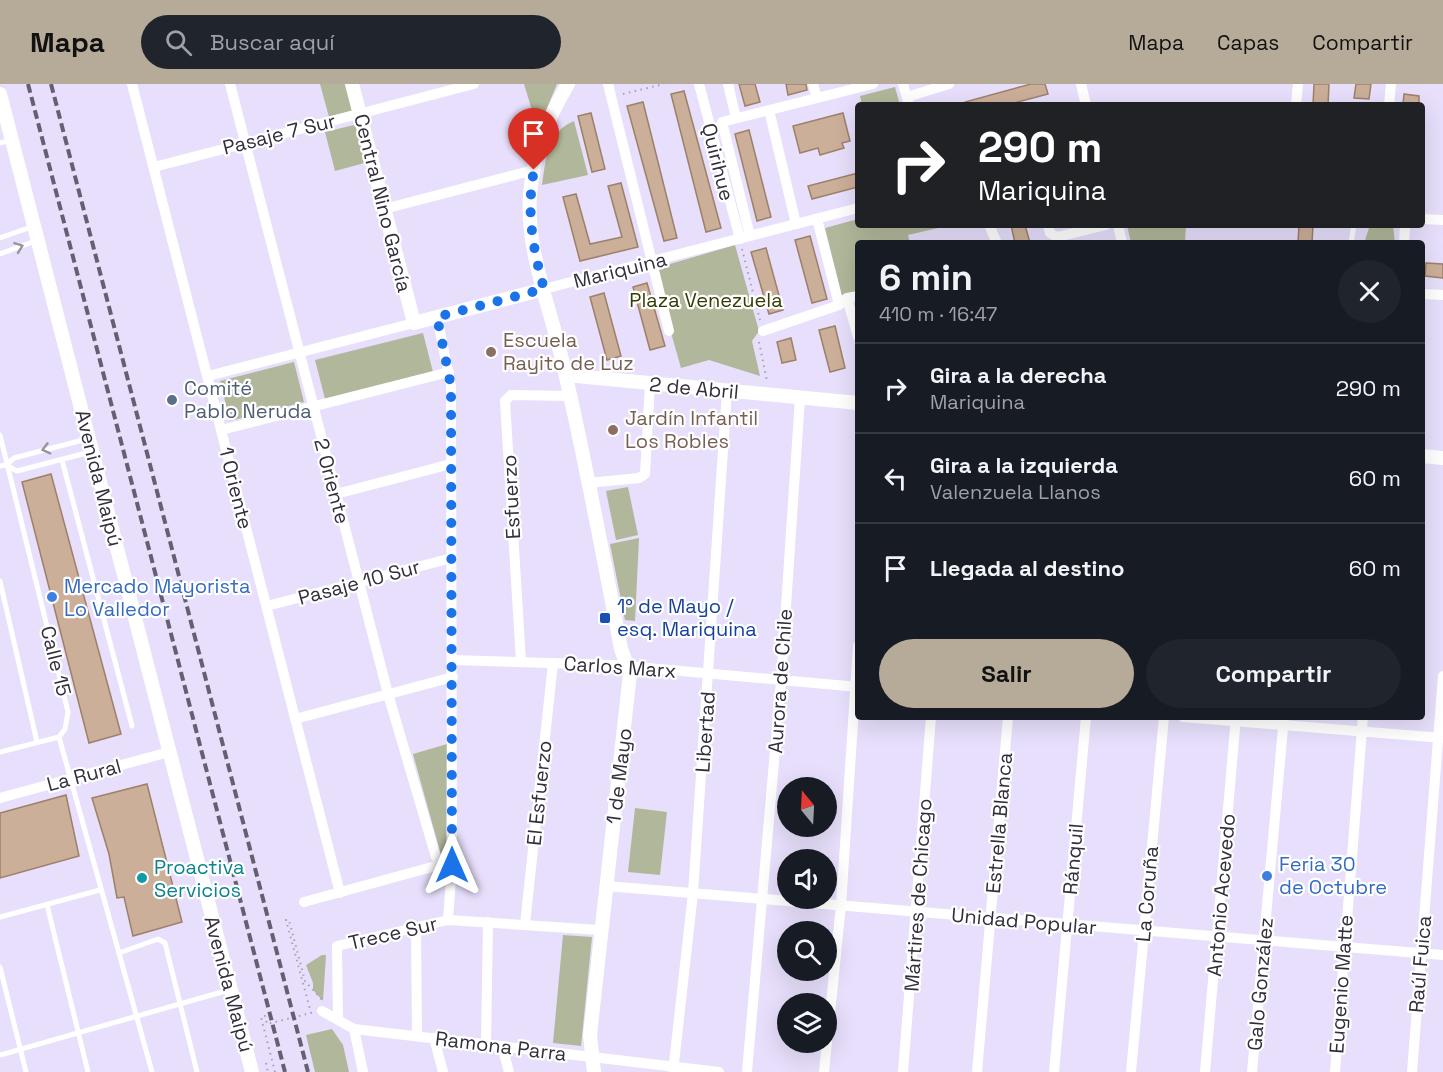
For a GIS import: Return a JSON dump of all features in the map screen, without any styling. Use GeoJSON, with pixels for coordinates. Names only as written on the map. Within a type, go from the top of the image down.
{"type":"FeatureCollection","features":[{"type":"Feature","properties":{"kind":"street","name":"1 Oriente"},"geometry":{"type":"LineString","coordinates":[[132,84],[340,893]]}},
{"type":"Feature","properties":{"kind":"street","name":"2 Oriente"},"geometry":{"type":"LineString","coordinates":[[230,84],[387,694],[436,857],[447,865]]}},
{"type":"Feature","properties":{"kind":"street","name":"Central Nino García"},"geometry":{"type":"LineString","coordinates":[[352,84],[414,323]]}},
{"type":"Feature","properties":{"kind":"street","name":"Pasaje 7 Sur"},"geometry":{"type":"LineString","coordinates":[[154,167],[474,84]]}},
{"type":"Feature","properties":{"kind":"street","name":"1 de Mayo"},"geometry":{"type":"LineString","coordinates":[[568,84],[547,128],[534,170],[530,195],[530,226],[566,375],[621,649],[628,667],[630,681],[600,930],[590,1035],[594,1072]]}},
{"type":"Feature","properties":{"kind":"street"},"geometry":{"type":"LineString","coordinates":[[608,84],[669,331]]}},
{"type":"Feature","properties":{"kind":"street","name":"Quirihue"},"geometry":{"type":"LineString","coordinates":[[699,84],[745,237]]}},
{"type":"Feature","properties":{"kind":"street"},"geometry":{"type":"LineString","coordinates":[[728,84],[736,118]]}},
{"type":"Feature","properties":{"kind":"street"},"geometry":{"type":"LineString","coordinates":[[813,84],[817,98]]}},
{"type":"Feature","properties":{"kind":"street"},"geometry":{"type":"LineString","coordinates":[[745,237],[722,122],[873,84]]}},
{"type":"Feature","properties":{"kind":"street"},"geometry":{"type":"LineString","coordinates":[[903,84],[908,101],[921,88],[949,84]]}},
{"type":"Feature","properties":{"kind":"street"},"geometry":{"type":"LineString","coordinates":[[1081,84],[1085,102]]}},
{"type":"Feature","properties":{"kind":"street"},"geometry":{"type":"LineString","coordinates":[[1296,102],[1298,84]]}},
{"type":"Feature","properties":{"kind":"street"},"geometry":{"type":"LineString","coordinates":[[1389,102],[1391,84]]}},
{"type":"Feature","properties":{"kind":"street","name":"Avenida Maipú"},"geometry":{"type":"LineString","coordinates":[[0,94],[6,141],[35,225],[252,1072]]}},
{"type":"Feature","properties":{"kind":"street"},"geometry":{"type":"LineString","coordinates":[[769,110],[796,224]]}},
{"type":"Feature","properties":{"kind":"street"},"geometry":{"type":"LineString","coordinates":[[384,209],[534,170]]}},
{"type":"Feature","properties":{"kind":"street","name":"Mariquina"},"geometry":{"type":"LineString","coordinates":[[208,376],[855,209]]}},
{"type":"Feature","properties":{"kind":"street"},"geometry":{"type":"LineString","coordinates":[[817,219],[848,300],[855,326]]}},
{"type":"Feature","properties":{"kind":"street"},"geometry":{"type":"LineString","coordinates":[[1425,219],[1443,220]]}},
{"type":"Feature","properties":{"kind":"street"},"geometry":{"type":"LineString","coordinates":[[1049,228],[1050,233],[1057,237],[1094,228]]}},
{"type":"Feature","properties":{"kind":"street"},"geometry":{"type":"LineString","coordinates":[[1425,294],[1443,295]]}},
{"type":"Feature","properties":{"kind":"street"},"geometry":{"type":"LineString","coordinates":[[763,331],[848,300]]}},
{"type":"Feature","properties":{"kind":"street"},"geometry":{"type":"LineString","coordinates":[[437,317],[449,372],[452,464],[453,677],[447,865],[448,920],[600,930]]}},
{"type":"Feature","properties":{"kind":"street"},"geometry":{"type":"LineString","coordinates":[[221,430],[449,372]]}},
{"type":"Feature","properties":{"kind":"street","name":"2 de Abril"},"geometry":{"type":"LineString","coordinates":[[566,375],[855,403]]}},
{"type":"Feature","properties":{"kind":"street"},"geometry":{"type":"LineString","coordinates":[[588,483],[641,478],[645,474],[650,384]]}},
{"type":"Feature","properties":{"kind":"street","name":"Libertad"},"geometry":{"type":"LineString","coordinates":[[673,1069],[693,893],[727,391]]}},
{"type":"Feature","properties":{"kind":"street","name":"Esfuerzo"},"geometry":{"type":"LineString","coordinates":[[521,662],[505,401],[511,395],[570,396]]}},
{"type":"Feature","properties":{"kind":"street","name":"Aurora de Chile"},"geometry":{"type":"LineString","coordinates":[[747,1072],[781,681],[801,398]]}},
{"type":"Feature","properties":{"kind":"street"},"geometry":{"type":"LineString","coordinates":[[1425,456],[1443,458]]}},
{"type":"Feature","properties":{"kind":"street"},"geometry":{"type":"LineString","coordinates":[[336,494],[452,464]]}},
{"type":"Feature","properties":{"kind":"street","name":"Pasaje 10 Sur"},"geometry":{"type":"LineString","coordinates":[[267,606],[452,558]]}},
{"type":"Feature","properties":{"kind":"street","name":"Carlos Marx"},"geometry":{"type":"LineString","coordinates":[[453,660],[628,667],[855,687]]}},
{"type":"Feature","properties":{"kind":"street","name":"El Esfuerzo"},"geometry":{"type":"LineString","coordinates":[[525,924],[553,663]]}},
{"type":"Feature","properties":{"kind":"street","name":"Raúl Fuica"},"geometry":{"type":"LineString","coordinates":[[1412,1072],[1441,737],[1443,676]]}},
{"type":"Feature","properties":{"kind":"street"},"geometry":{"type":"LineString","coordinates":[[295,719],[453,677]]}},
{"type":"Feature","properties":{"kind":"street"},"geometry":{"type":"LineString","coordinates":[[824,1072],[841,905],[855,702]]}},
{"type":"Feature","properties":{"kind":"street","name":"Mártires de Chicago"},"geometry":{"type":"LineString","coordinates":[[903,1072],[931,720]]}},
{"type":"Feature","properties":{"kind":"street","name":"Estrella Blanca"},"geometry":{"type":"LineString","coordinates":[[977,1072],[1008,720]]}},
{"type":"Feature","properties":{"kind":"street","name":"Ránquil"},"geometry":{"type":"LineString","coordinates":[[1054,1072],[1086,720]]}},
{"type":"Feature","properties":{"kind":"street","name":"La Coruña"},"geometry":{"type":"LineString","coordinates":[[1131,1072],[1164,720]]}},
{"type":"Feature","properties":{"kind":"street","name":"Antonio Acevedo"},"geometry":{"type":"LineString","coordinates":[[1205,1072],[1236,720]]}},
{"type":"Feature","properties":{"kind":"street"},"geometry":{"type":"LineString","coordinates":[[1260,720],[1441,737]]}},
{"type":"Feature","properties":{"kind":"street","name":"Eugenio Matte"},"geometry":{"type":"LineString","coordinates":[[1335,1072],[1363,720]]}},
{"type":"Feature","properties":{"kind":"street","name":"Galo González"},"geometry":{"type":"LineString","coordinates":[[1252,1072],[1284,721]]}},
{"type":"Feature","properties":{"kind":"street","name":"La Rural"},"geometry":{"type":"LineString","coordinates":[[0,798],[169,752]]}},
{"type":"Feature","properties":{"kind":"street"},"geometry":{"type":"LineString","coordinates":[[304,902],[447,865]]}},
{"type":"Feature","properties":{"kind":"street","name":"Unidad Popular"},"geometry":{"type":"LineString","coordinates":[[606,886],[1443,955]]}},
{"type":"Feature","properties":{"kind":"street","name":"Trece Sur"},"geometry":{"type":"LineString","coordinates":[[338,1018],[337,946],[448,920]]}},
{"type":"Feature","properties":{"kind":"street"},"geometry":{"type":"LineString","coordinates":[[486,1044],[488,922]]}},
{"type":"Feature","properties":{"kind":"street"},"geometry":{"type":"LineString","coordinates":[[416,928],[417,1036]]}},
{"type":"Feature","properties":{"kind":"street"},"geometry":{"type":"LineString","coordinates":[[322,1011],[354,1029],[363,1072]]}},
{"type":"Feature","properties":{"kind":"street","name":"Ramona Parra"},"geometry":{"type":"LineString","coordinates":[[354,1029],[673,1069],[719,1072]]}},
{"type":"Feature","properties":{"kind":"street"},"geometry":{"type":"LineString","coordinates":[[434,1038],[443,1072]]}},
{"type":"Feature","properties":{"kind":"street"},"geometry":{"type":"LineString","coordinates":[[502,1046],[509,1072]]}},
{"type":"Feature","properties":{"kind":"lane"},"geometry":{"type":"LineString","coordinates":[[0,238],[35,225]]}},
{"type":"Feature","properties":{"kind":"lane"},"geometry":{"type":"LineString","coordinates":[[0,254],[38,240]]}},
{"type":"Feature","properties":{"kind":"lane","name":"Calle 15"},"geometry":{"type":"LineString","coordinates":[[0,435],[3,465],[68,712],[65,729],[58,737]]}},
{"type":"Feature","properties":{"kind":"lane"},"geometry":{"type":"LineString","coordinates":[[3,465],[17,471],[62,460],[90,445]]}},
{"type":"Feature","properties":{"kind":"lane"},"geometry":{"type":"LineString","coordinates":[[3,465],[14,458],[90,445]]}},
{"type":"Feature","properties":{"kind":"lane"},"geometry":{"type":"LineString","coordinates":[[62,460],[132,726]]}},
{"type":"Feature","properties":{"kind":"lane"},"geometry":{"type":"LineString","coordinates":[[0,581],[37,742]]}},
{"type":"Feature","properties":{"kind":"lane"},"geometry":{"type":"LineString","coordinates":[[0,752],[58,737],[152,1072]]}},
{"type":"Feature","properties":{"kind":"lane"},"geometry":{"type":"LineString","coordinates":[[0,917],[100,890]]}},
{"type":"Feature","properties":{"kind":"lane"},"geometry":{"type":"LineString","coordinates":[[47,904],[88,1072]]}},
{"type":"Feature","properties":{"kind":"lane"},"geometry":{"type":"LineString","coordinates":[[119,953],[162,939],[165,943],[197,1072]]}},
{"type":"Feature","properties":{"kind":"lane"},"geometry":{"type":"LineString","coordinates":[[0,967],[26,1072]]}},
{"type":"Feature","properties":{"kind":"lane"},"geometry":{"type":"LineString","coordinates":[[0,1055],[230,989]]}},
{"type":"Feature","properties":{"kind":"path"},"geometry":{"type":"LineString","coordinates":[[610,98],[664,84]]}},
{"type":"Feature","properties":{"kind":"path"},"geometry":{"type":"LineString","coordinates":[[745,237],[763,331],[759,341],[770,395]]}},
{"type":"Feature","properties":{"kind":"path"},"geometry":{"type":"LineString","coordinates":[[275,1072],[261,1017],[265,1016],[267,1024],[311,1013],[286,921],[289,920],[305,981]]}},
{"type":"Feature","properties":{"kind":"path"},"geometry":{"type":"LineString","coordinates":[[266,1063],[268,1072]]}},
{"type":"Feature","properties":{"kind":"green space"},"geometry":{"type":"Polygon","coordinates":[[[320,84],[347,84],[354,110],[329,117],[320,84]]]}},
{"type":"Feature","properties":{"kind":"green space"},"geometry":{"type":"Polygon","coordinates":[[[524,84],[557,84],[538,130],[524,84]]]}},
{"type":"Feature","properties":{"kind":"green space"},"geometry":{"type":"Polygon","coordinates":[[[895,87],[899,102],[861,102],[860,96],[895,87]]]}},
{"type":"Feature","properties":{"kind":"green space"},"geometry":{"type":"Polygon","coordinates":[[[574,121],[588,175],[542,185],[549,147],[553,139],[565,126],[574,121]]]}},
{"type":"Feature","properties":{"kind":"green space"},"geometry":{"type":"Polygon","coordinates":[[[358,124],[368,162],[335,171],[325,132],[358,124]]]}},
{"type":"Feature","properties":{"kind":"green space"},"geometry":{"type":"Polygon","coordinates":[[[855,220],[855,228],[938,228],[908,235],[909,240],[855,240],[855,293],[842,296],[825,228],[855,220]]]}},
{"type":"Feature","properties":{"kind":"green space"},"geometry":{"type":"Polygon","coordinates":[[[1128,228],[1186,228],[1185,240],[1130,240],[1128,228]]]}},
{"type":"Feature","properties":{"kind":"green space"},"geometry":{"type":"Polygon","coordinates":[[[1369,228],[1393,228],[1395,240],[1365,240],[1369,228]]]}},
{"type":"Feature","properties":{"kind":"green space","name":"Plaza Venezuela"},"geometry":{"type":"Polygon","coordinates":[[[735,245],[759,331],[752,341],[760,376],[709,360],[681,368],[653,269],[735,245]]]}},
{"type":"Feature","properties":{"kind":"green space"},"geometry":{"type":"Polygon","coordinates":[[[423,333],[433,372],[325,399],[315,360],[423,333]]]}},
{"type":"Feature","properties":{"kind":"green space"},"geometry":{"type":"Polygon","coordinates":[[[294,362],[304,402],[230,421],[220,381],[294,362]]]}},
{"type":"Feature","properties":{"kind":"green space"},"geometry":{"type":"Polygon","coordinates":[[[628,487],[638,535],[616,540],[606,491],[628,487]]]}},
{"type":"Feature","properties":{"kind":"green space"},"geometry":{"type":"Polygon","coordinates":[[[639,538],[635,621],[625,620],[610,544],[639,538]]]}},
{"type":"Feature","properties":{"kind":"green space"},"geometry":{"type":"Polygon","coordinates":[[[447,744],[446,855],[441,855],[413,754],[447,744]]]}},
{"type":"Feature","properties":{"kind":"green space"},"geometry":{"type":"Polygon","coordinates":[[[635,808],[667,812],[660,875],[628,872],[635,808]]]}},
{"type":"Feature","properties":{"kind":"green space"},"geometry":{"type":"Polygon","coordinates":[[[563,935],[592,937],[581,1046],[553,1043],[563,935]]]}},
{"type":"Feature","properties":{"kind":"green space"},"geometry":{"type":"Polygon","coordinates":[[[326,955],[323,1001],[313,990],[313,983],[306,965],[326,955]]]}},
{"type":"Feature","properties":{"kind":"green space"},"geometry":{"type":"Polygon","coordinates":[[[332,1029],[343,1045],[349,1072],[315,1072],[306,1035],[332,1029]]]}},
{"type":"Feature","properties":{"kind":"building"},"geometry":{"type":"Polygon","coordinates":[[[739,84],[755,84],[760,102],[745,106],[739,84]]]}},
{"type":"Feature","properties":{"kind":"building"},"geometry":{"type":"Polygon","coordinates":[[[786,84],[806,84],[807,90],[788,95],[786,84]]]}},
{"type":"Feature","properties":{"kind":"building"},"geometry":{"type":"Polygon","coordinates":[[[1031,84],[1045,84],[1048,94],[1018,102],[965,102],[1031,84]]]}},
{"type":"Feature","properties":{"kind":"building"},"geometry":{"type":"Polygon","coordinates":[[[1314,84],[1329,84],[1328,102],[1313,102],[1314,84]]]}},
{"type":"Feature","properties":{"kind":"building"},"geometry":{"type":"Polygon","coordinates":[[[1356,84],[1371,84],[1369,99],[1354,98],[1356,84]]]}},
{"type":"Feature","properties":{"kind":"building"},"geometry":{"type":"Polygon","coordinates":[[[684,91],[721,228],[706,232],[671,94],[684,91]]]}},
{"type":"Feature","properties":{"kind":"building"},"geometry":{"type":"Polygon","coordinates":[[[1404,94],[1419,96],[1419,102],[1403,102],[1404,94]]]}},
{"type":"Feature","properties":{"kind":"building"},"geometry":{"type":"Polygon","coordinates":[[[643,102],[677,238],[664,241],[627,106],[643,102]]]}},
{"type":"Feature","properties":{"kind":"building"},"geometry":{"type":"Polygon","coordinates":[[[591,113],[605,169],[592,172],[578,116],[591,113]]]}},
{"type":"Feature","properties":{"kind":"building"},"geometry":{"type":"Polygon","coordinates":[[[843,113],[850,141],[842,143],[844,148],[820,155],[818,148],[800,153],[793,126],[843,113]]]}},
{"type":"Feature","properties":{"kind":"building"},"geometry":{"type":"Polygon","coordinates":[[[749,130],[771,217],[757,221],[735,134],[749,130]]]}},
{"type":"Feature","properties":{"kind":"building"},"geometry":{"type":"Polygon","coordinates":[[[855,174],[855,188],[812,199],[808,186],[855,174]]]}},
{"type":"Feature","properties":{"kind":"building"},"geometry":{"type":"Polygon","coordinates":[[[621,183],[638,247],[580,261],[563,197],[576,194],[590,244],[622,237],[608,186],[621,183]]]}},
{"type":"Feature","properties":{"kind":"building"},"geometry":{"type":"Polygon","coordinates":[[[1012,228],[1026,228],[1029,240],[1014,240],[1012,228]]]}},
{"type":"Feature","properties":{"kind":"building"},"geometry":{"type":"Polygon","coordinates":[[[1299,228],[1313,228],[1312,240],[1298,240],[1299,228]]]}},
{"type":"Feature","properties":{"kind":"building"},"geometry":{"type":"Polygon","coordinates":[[[810,236],[827,299],[812,303],[795,240],[810,236]]]}},
{"type":"Feature","properties":{"kind":"building"},"geometry":{"type":"Polygon","coordinates":[[[766,248],[783,310],[769,314],[751,252],[766,248]]]}},
{"type":"Feature","properties":{"kind":"building"},"geometry":{"type":"Polygon","coordinates":[[[1426,263],[1443,264],[1443,278],[1425,276],[1426,263]]]}},
{"type":"Feature","properties":{"kind":"building"},"geometry":{"type":"Polygon","coordinates":[[[647,283],[665,346],[650,350],[633,287],[647,283]]]}},
{"type":"Feature","properties":{"kind":"building"},"geometry":{"type":"Polygon","coordinates":[[[604,293],[621,356],[607,360],[590,297],[604,293]]]}},
{"type":"Feature","properties":{"kind":"building"},"geometry":{"type":"Polygon","coordinates":[[[835,326],[845,368],[830,372],[819,330],[835,326]]]}},
{"type":"Feature","properties":{"kind":"building"},"geometry":{"type":"Polygon","coordinates":[[[791,338],[796,360],[782,363],[777,342],[791,338]]]}},
{"type":"Feature","properties":{"kind":"building"},"geometry":{"type":"Polygon","coordinates":[[[51,474],[121,734],[89,743],[22,482],[51,474]]]}},
{"type":"Feature","properties":{"kind":"building"},"geometry":{"type":"Polygon","coordinates":[[[147,784],[182,922],[133,936],[124,897],[117,898],[109,854],[92,798],[147,784]]]}},
{"type":"Feature","properties":{"kind":"building"},"geometry":{"type":"Polygon","coordinates":[[[66,795],[79,856],[0,878],[0,813],[66,795]]]}},
{"type":"Feature","properties":{"kind":"railway"},"geometry":{"type":"LineString","coordinates":[[28,84],[285,1072]]}},
{"type":"Feature","properties":{"kind":"railway"},"geometry":{"type":"LineString","coordinates":[[51,84],[308,1072]]}},
{"type":"Feature","properties":{"kind":"place","name":"Escuela Rayito de Luz"},"geometry":{"type":"Point","coordinates":[491,352]}},
{"type":"Feature","properties":{"kind":"place","name":"Comité Pablo Neruda"},"geometry":{"type":"Point","coordinates":[172,400]}},
{"type":"Feature","properties":{"kind":"place","name":"Jardín Infantil Los Robles"},"geometry":{"type":"Point","coordinates":[613,430]}},
{"type":"Feature","properties":{"kind":"place","name":"Mercado Mayorista Lo Valledor"},"geometry":{"type":"Point","coordinates":[52,597]}},
{"type":"Feature","properties":{"kind":"place","name":"1° de Mayo / esq. Mariquina"},"geometry":{"type":"Point","coordinates":[605,618]}},
{"type":"Feature","properties":{"kind":"place","name":"Feria 30 de Octubre"},"geometry":{"type":"Point","coordinates":[1267,876]}},
{"type":"Feature","properties":{"kind":"place","name":"Proactiva Servicios"},"geometry":{"type":"Point","coordinates":[142,878]}},
{"type":"Feature","properties":{"kind":"route"},"geometry":{"type":"LineString","coordinates":[[452,865],[451,386],[437,317],[544,289],[530,226],[530,195],[534,170]]}}]}
